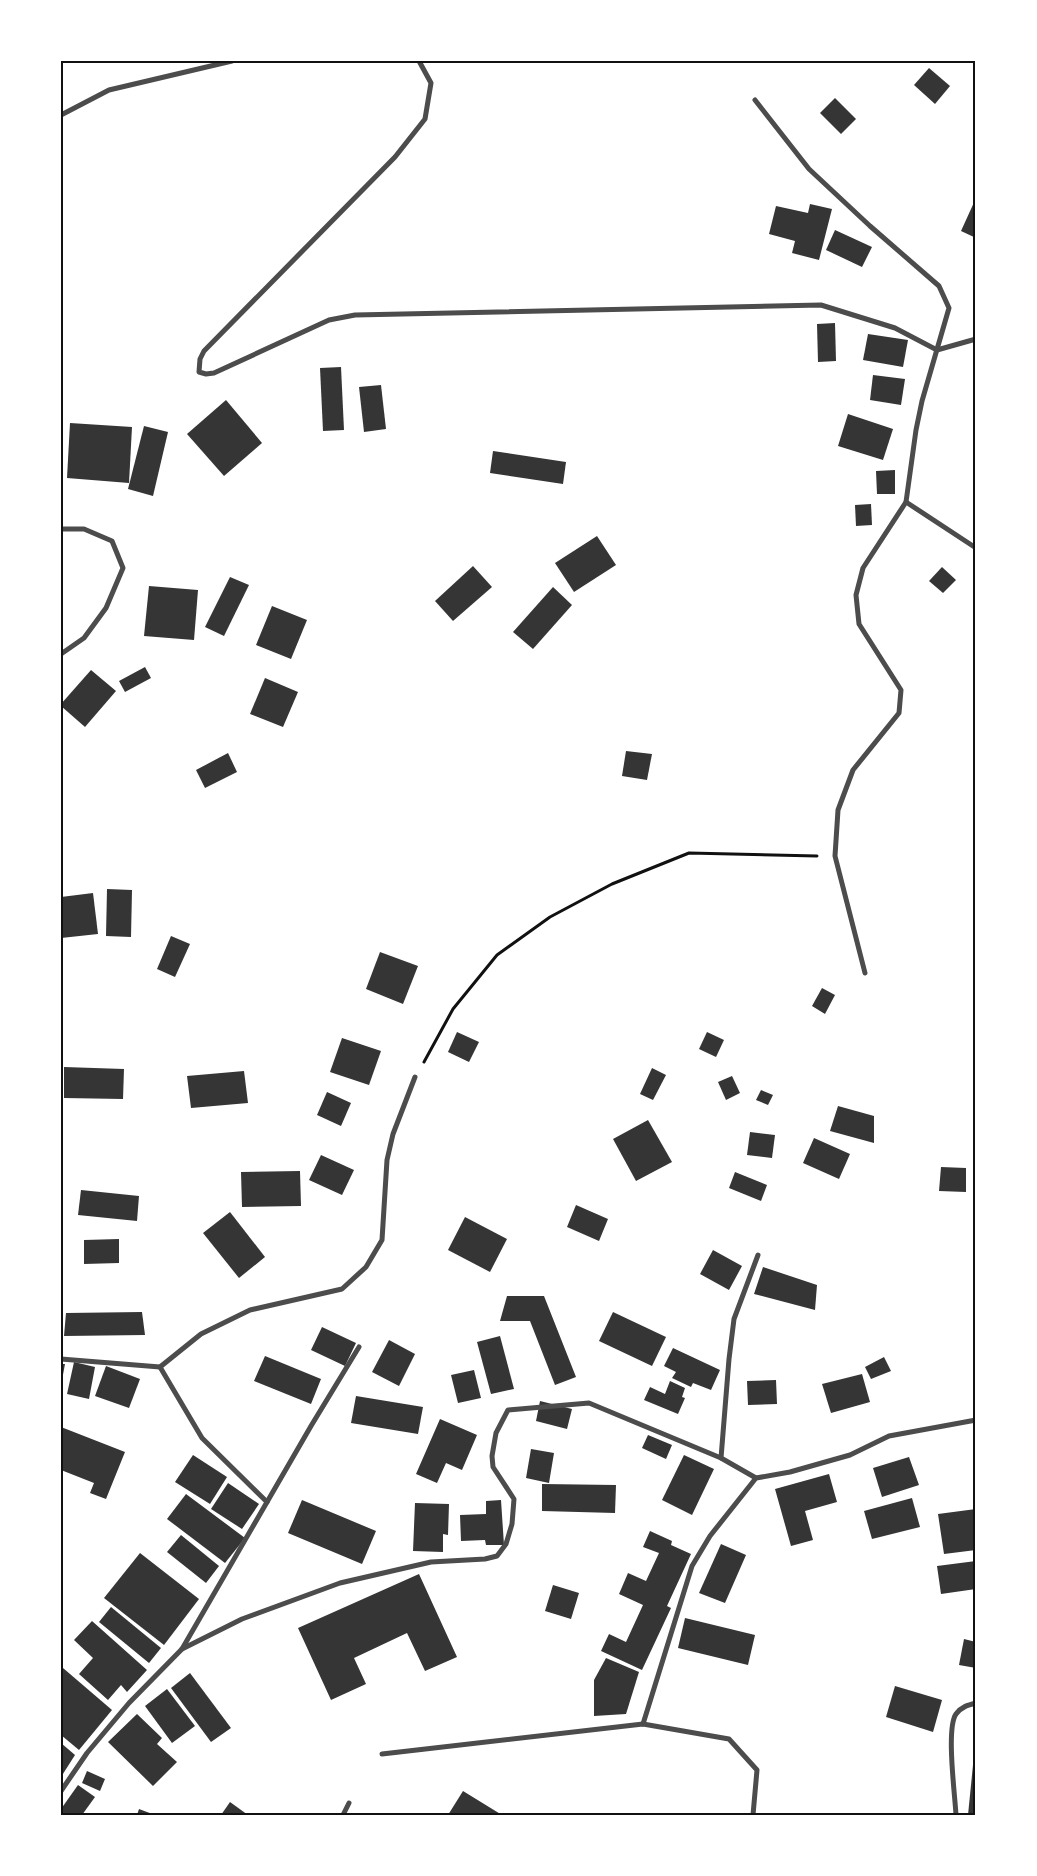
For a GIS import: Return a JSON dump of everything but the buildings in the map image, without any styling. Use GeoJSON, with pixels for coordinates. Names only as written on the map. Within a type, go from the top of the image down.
{"type":"FeatureCollection","features":[{"type":"Feature","properties":{"kind":"street"},"geometry":{"type":"LineString","coordinates":[[61,115],[108,90],[232,61]]}},
{"type":"Feature","properties":{"kind":"street"},"geometry":{"type":"LineString","coordinates":[[419,61],[431,82],[425,119],[395,157],[204,351],[200,359],[199,372],[206,374],[214,373],[330,320],[355,315],[821,306],[895,328],[937,350],[976,339]]}},
{"type":"Feature","properties":{"kind":"street"},"geometry":{"type":"LineString","coordinates":[[755,100],[809,169],[870,226],[939,286],[949,308],[916,430],[906,502],[863,568],[856,595],[859,624],[900,690],[899,713],[853,770],[838,810],[835,856],[865,973]]}},
{"type":"Feature","properties":{"kind":"street"},"geometry":{"type":"LineString","coordinates":[[906,502],[976,548]]}},
{"type":"Feature","properties":{"kind":"street"},"geometry":{"type":"LineString","coordinates":[[61,529],[84,529],[112,541],[123,568],[106,608],[84,638],[61,654]]}},
{"type":"Feature","properties":{"kind":"street"},"geometry":{"type":"LineString","coordinates":[[61,1359],[160,1367],[201,1334],[250,1310],[342,1289],[366,1267],[382,1240],[387,1160],[393,1134],[415,1077]]}},
{"type":"Feature","properties":{"kind":"street"},"geometry":{"type":"LineString","coordinates":[[721,1458],[734,1319],[758,1255]]}},
{"type":"Feature","properties":{"kind":"street"},"geometry":{"type":"LineString","coordinates":[[61,1791],[87,1753],[129,1703],[182,1649],[310,1426],[359,1347]]}},
{"type":"Feature","properties":{"kind":"street"},"geometry":{"type":"LineString","coordinates":[[160,1367],[202,1438],[267,1502]]}},
{"type":"Feature","properties":{"kind":"street"},"geometry":{"type":"LineString","coordinates":[[182,1649],[242,1619],[340,1582],[431,1562],[485,1559],[497,1556],[506,1544],[512,1524],[514,1508],[514,1499],[493,1467],[493,1445],[496,1432],[508,1410],[589,1404],[721,1458],[756,1478],[790,1472],[850,1455],[889,1436],[976,1420]]}},
{"type":"Feature","properties":{"kind":"street"},"geometry":{"type":"LineString","coordinates":[[643,1724],[692,1566],[710,1536],[756,1478]]}},
{"type":"Feature","properties":{"kind":"street"},"geometry":{"type":"LineString","coordinates":[[956,1815],[951,1731],[955,1715],[964,1707],[976,1703]]}},
{"type":"Feature","properties":{"kind":"street"},"geometry":{"type":"LineString","coordinates":[[382,1754],[643,1724],[729,1739],[757,1770],[753,1815]]}},
{"type":"Feature","properties":{"kind":"street"},"geometry":{"type":"LineString","coordinates":[[344,1815],[349,1803]]}},
{"type":"Feature","properties":{"kind":"path"},"geometry":{"type":"LineString","coordinates":[[415,1077],[453,1009],[497,955],[550,918],[612,884],[690,853],[835,856]]}}]}
